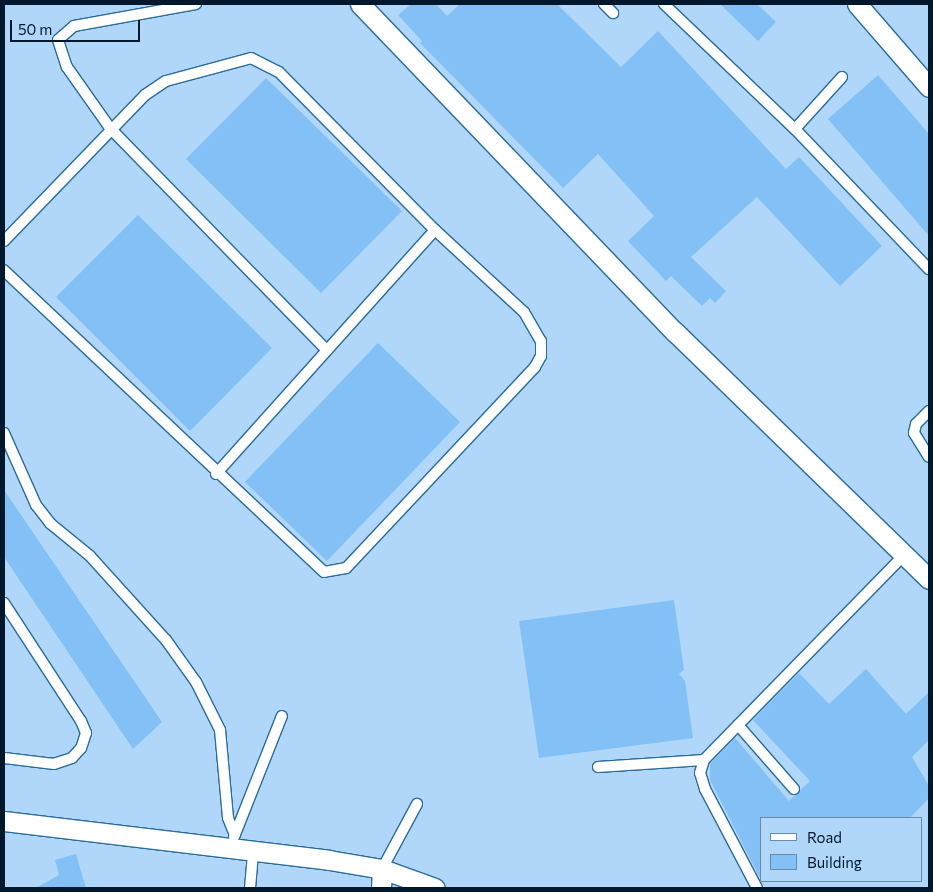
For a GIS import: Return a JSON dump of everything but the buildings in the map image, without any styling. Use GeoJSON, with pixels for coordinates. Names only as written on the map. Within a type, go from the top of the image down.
{"type":"FeatureCollection","features":[{"type":"Feature","properties":{"kind":"street"},"geometry":{"type":"LineString","coordinates":[[360,4],[675,332],[929,579]]}},
{"type":"Feature","properties":{"kind":"street"},"geometry":{"type":"LineString","coordinates":[[857,4],[929,87]]}},
{"type":"Feature","properties":{"kind":"street"},"geometry":{"type":"LineString","coordinates":[[4,821],[233,840],[253,850],[382,869],[435,888]]}},
{"type":"Feature","properties":{"kind":"street"},"geometry":{"type":"LineString","coordinates":[[381,888],[382,869]]}},
{"type":"Feature","properties":{"kind":"lane"},"geometry":{"type":"LineString","coordinates":[[196,4],[74,26],[58,40],[67,67],[110,128],[328,350]]}},
{"type":"Feature","properties":{"kind":"lane"},"geometry":{"type":"LineString","coordinates":[[604,4],[613,13]]}},
{"type":"Feature","properties":{"kind":"lane"},"geometry":{"type":"LineString","coordinates":[[664,4],[795,129],[929,269]]}},
{"type":"Feature","properties":{"kind":"lane"},"geometry":{"type":"LineString","coordinates":[[4,241],[110,128],[166,81],[251,58],[266,62],[435,230],[524,312],[536,327],[541,341],[541,356],[535,367],[346,568],[336,572],[324,572],[314,567],[4,270]]}},
{"type":"Feature","properties":{"kind":"lane"},"geometry":{"type":"LineString","coordinates":[[795,129],[842,77]]}},
{"type":"Feature","properties":{"kind":"lane"},"geometry":{"type":"LineString","coordinates":[[216,474],[435,230]]}},
{"type":"Feature","properties":{"kind":"lane"},"geometry":{"type":"LineString","coordinates":[[929,411],[916,424],[914,434],[929,457]]}},
{"type":"Feature","properties":{"kind":"lane"},"geometry":{"type":"LineString","coordinates":[[4,433],[36,505],[51,524],[90,556],[166,640],[196,682],[220,730],[228,818],[233,840]]}},
{"type":"Feature","properties":{"kind":"lane"},"geometry":{"type":"LineString","coordinates":[[757,888],[705,789],[700,773],[704,760],[904,555]]}},
{"type":"Feature","properties":{"kind":"lane"},"geometry":{"type":"LineString","coordinates":[[4,603],[86,733],[81,748],[72,758],[54,764],[4,758]]}},
{"type":"Feature","properties":{"kind":"lane"},"geometry":{"type":"LineString","coordinates":[[233,840],[282,716]]}},
{"type":"Feature","properties":{"kind":"lane"},"geometry":{"type":"LineString","coordinates":[[738,725],[794,789]]}},
{"type":"Feature","properties":{"kind":"lane"},"geometry":{"type":"LineString","coordinates":[[598,767],[704,760]]}},
{"type":"Feature","properties":{"kind":"lane"},"geometry":{"type":"LineString","coordinates":[[382,869],[417,804]]}},
{"type":"Feature","properties":{"kind":"lane"},"geometry":{"type":"LineString","coordinates":[[250,888],[253,850]]}}]}
